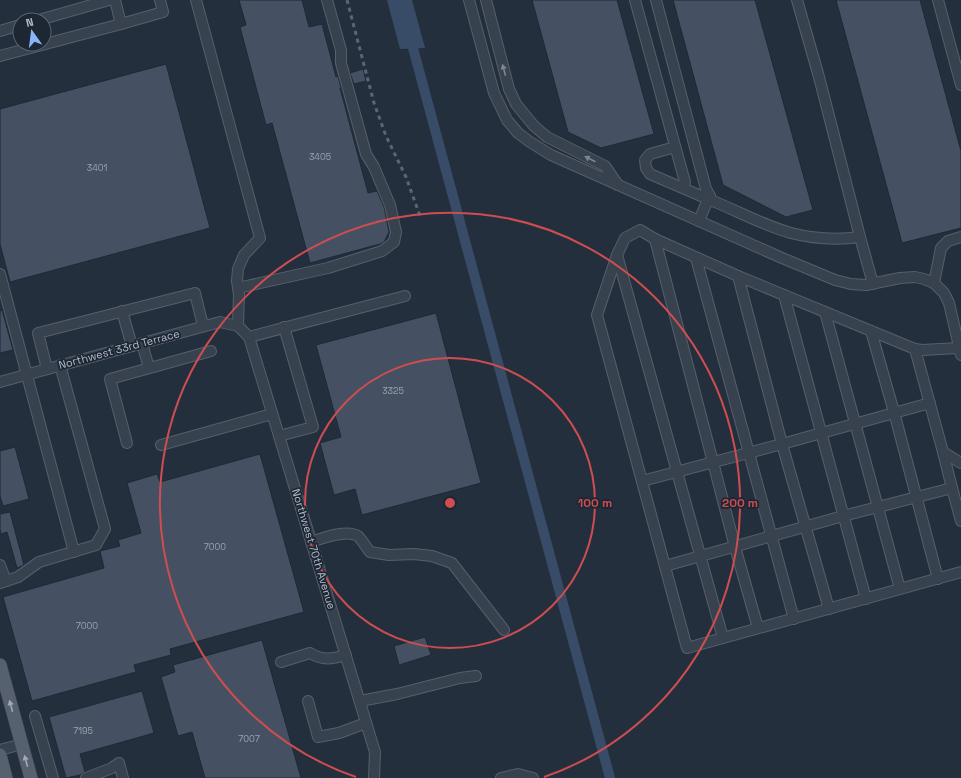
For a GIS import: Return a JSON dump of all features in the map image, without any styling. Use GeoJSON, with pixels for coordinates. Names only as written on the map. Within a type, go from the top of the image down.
{"type":"FeatureCollection","features":[{"type":"Feature","properties":{"kind":"main road"},"geometry":{"type":"LineString","coordinates":[[0,665],[31,778]]}},
{"type":"Feature","properties":{"kind":"main road"},"geometry":{"type":"LineString","coordinates":[[0,755],[6,778]]}},
{"type":"Feature","properties":{"kind":"street"},"geometry":{"type":"LineString","coordinates":[[52,16],[110,0]]}},
{"type":"Feature","properties":{"kind":"street"},"geometry":{"type":"LineString","coordinates":[[115,0],[121,24]]}},
{"type":"Feature","properties":{"kind":"street"},"geometry":{"type":"LineString","coordinates":[[0,56],[163,12],[160,0]]}},
{"type":"Feature","properties":{"kind":"street"},"geometry":{"type":"LineString","coordinates":[[196,0],[260,238],[249,248],[240,260],[237,281],[238,326],[249,336],[404,296]]}},
{"type":"Feature","properties":{"kind":"street"},"geometry":{"type":"LineString","coordinates":[[238,288],[328,268],[382,251],[394,242],[396,232],[390,205],[374,167],[366,154],[341,63],[341,50],[327,0]]}},
{"type":"Feature","properties":{"kind":"street"},"geometry":{"type":"LineString","coordinates":[[469,0],[494,93],[507,120],[518,133],[530,142],[551,154],[618,185],[835,280],[851,284],[873,284],[906,277],[924,279],[934,283],[944,293],[949,303],[960,352],[915,349],[696,258],[655,240],[640,230],[625,238],[617,255],[597,315],[687,648],[961,572]]}},
{"type":"Feature","properties":{"kind":"street"},"geometry":{"type":"LineString","coordinates":[[486,0],[509,89],[516,104],[528,119],[547,137],[605,166],[618,185]]}},
{"type":"Feature","properties":{"kind":"street"},"geometry":{"type":"LineString","coordinates":[[635,0],[685,182],[683,188]]}},
{"type":"Feature","properties":{"kind":"street"},"geometry":{"type":"LineString","coordinates":[[656,0],[706,190],[710,196],[699,221]]}},
{"type":"Feature","properties":{"kind":"street"},"geometry":{"type":"LineString","coordinates":[[797,0],[819,77],[873,284]]}},
{"type":"Feature","properties":{"kind":"street"},"geometry":{"type":"LineString","coordinates":[[938,0],[961,86]]}},
{"type":"Feature","properties":{"kind":"street"},"geometry":{"type":"LineString","coordinates":[[0,31],[12,27]]}},
{"type":"Feature","properties":{"kind":"street"},"geometry":{"type":"LineString","coordinates":[[675,147],[647,156],[645,160],[646,168],[650,174],[759,221],[791,233],[824,239],[860,237]]}},
{"type":"Feature","properties":{"kind":"street"},"geometry":{"type":"LineString","coordinates":[[934,283],[941,248],[948,241],[961,237]]}},
{"type":"Feature","properties":{"kind":"street"},"geometry":{"type":"LineString","coordinates":[[655,240],[758,628]]}},
{"type":"Feature","properties":{"kind":"street"},"geometry":{"type":"LineString","coordinates":[[617,255],[723,638]]}},
{"type":"Feature","properties":{"kind":"street"},"geometry":{"type":"LineString","coordinates":[[696,258],[794,619]]}},
{"type":"Feature","properties":{"kind":"street"},"geometry":{"type":"LineString","coordinates":[[0,274],[74,552]]}},
{"type":"Feature","properties":{"kind":"street"},"geometry":{"type":"LineString","coordinates":[[738,276],[782,444],[829,609]]}},
{"type":"Feature","properties":{"kind":"street"},"geometry":{"type":"LineString","coordinates":[[47,369],[38,333],[195,293],[203,326]]}},
{"type":"Feature","properties":{"kind":"street"},"geometry":{"type":"LineString","coordinates":[[784,295],[866,599]]}},
{"type":"Feature","properties":{"kind":"street"},"geometry":{"type":"LineString","coordinates":[[122,311],[132,346]]}},
{"type":"Feature","properties":{"kind":"street"},"geometry":{"type":"LineString","coordinates":[[825,312],[900,589]]}},
{"type":"Feature","properties":{"kind":"street","name":"Northwest 33rd Terrace"},"geometry":{"type":"LineString","coordinates":[[0,382],[203,326],[220,322],[238,326]]}},
{"type":"Feature","properties":{"kind":"street"},"geometry":{"type":"LineString","coordinates":[[279,436],[313,427],[284,327]]}},
{"type":"Feature","properties":{"kind":"street"},"geometry":{"type":"LineString","coordinates":[[871,331],[938,579]]}},
{"type":"Feature","properties":{"kind":"street","name":"Northwest 70th Avenue"},"geometry":{"type":"LineString","coordinates":[[249,336],[375,752],[374,778]]}},
{"type":"Feature","properties":{"kind":"street"},"geometry":{"type":"LineString","coordinates":[[142,343],[149,368]]}},
{"type":"Feature","properties":{"kind":"street"},"geometry":{"type":"LineString","coordinates":[[915,349],[944,452],[961,521]]}},
{"type":"Feature","properties":{"kind":"street"},"geometry":{"type":"LineString","coordinates":[[127,443],[110,379],[211,351]]}},
{"type":"Feature","properties":{"kind":"street"},"geometry":{"type":"LineString","coordinates":[[0,565],[3,582],[18,577],[39,562],[96,545],[105,529],[60,365]]}},
{"type":"Feature","properties":{"kind":"street"},"geometry":{"type":"LineString","coordinates":[[642,481],[930,403]]}},
{"type":"Feature","properties":{"kind":"street"},"geometry":{"type":"LineString","coordinates":[[161,445],[272,414]]}},
{"type":"Feature","properties":{"kind":"street"},"geometry":{"type":"LineString","coordinates":[[944,452],[961,463]]}},
{"type":"Feature","properties":{"kind":"street"},"geometry":{"type":"LineString","coordinates":[[665,566],[806,526],[952,488]]}},
{"type":"Feature","properties":{"kind":"street"},"geometry":{"type":"LineString","coordinates":[[311,542],[332,536],[351,534],[359,537],[370,552],[389,555],[414,554],[432,556],[452,563],[504,630]]}},
{"type":"Feature","properties":{"kind":"street"},"geometry":{"type":"LineString","coordinates":[[281,662],[310,653],[317,657],[330,659],[346,655]]}},
{"type":"Feature","properties":{"kind":"street"},"geometry":{"type":"LineString","coordinates":[[360,701],[397,694],[460,678],[476,676]]}},
{"type":"Feature","properties":{"kind":"street"},"geometry":{"type":"LineString","coordinates":[[308,701],[318,736],[339,733],[366,723]]}},
{"type":"Feature","properties":{"kind":"street"},"geometry":{"type":"LineString","coordinates":[[35,716],[53,778]]}},
{"type":"Feature","properties":{"kind":"street"},"geometry":{"type":"LineString","coordinates":[[0,750],[22,744]]}},
{"type":"Feature","properties":{"kind":"street"},"geometry":{"type":"LineString","coordinates":[[86,778],[112,768],[119,763],[123,778]]}},
{"type":"Feature","properties":{"kind":"street"},"geometry":{"type":"LineString","coordinates":[[501,778],[518,774],[533,778]]}},
{"type":"Feature","properties":{"kind":"water"},"geometry":{"type":"Polygon","coordinates":[[[387,0],[412,0],[425,48],[400,49],[387,0]]]}},
{"type":"Feature","properties":{"kind":"building"},"geometry":{"type":"Polygon","coordinates":[[[239,0],[302,0],[309,27],[322,24],[336,77],[338,76],[368,193],[377,191],[384,207],[389,232],[384,242],[310,263],[272,123],[266,125],[240,27],[246,25],[239,0]]]}},
{"type":"Feature","properties":{"kind":"building"},"geometry":{"type":"Polygon","coordinates":[[[532,0],[617,0],[654,134],[601,148],[568,132],[532,0]]]}},
{"type":"Feature","properties":{"kind":"building"},"geometry":{"type":"Polygon","coordinates":[[[673,0],[755,0],[813,210],[786,217],[723,185],[673,0]]]}},
{"type":"Feature","properties":{"kind":"building"},"geometry":{"type":"Polygon","coordinates":[[[836,0],[920,0],[961,151],[961,228],[902,243],[836,0]]]}},
{"type":"Feature","properties":{"kind":"building"},"geometry":{"type":"Polygon","coordinates":[[[166,64],[210,228],[10,282],[0,244],[0,109],[166,64]]]}},
{"type":"Feature","properties":{"kind":"building"},"geometry":{"type":"Polygon","coordinates":[[[363,69],[366,81],[354,84],[350,73],[363,69]]]}},
{"type":"Feature","properties":{"kind":"building"},"geometry":{"type":"Polygon","coordinates":[[[2,310],[13,350],[0,353],[0,311],[2,310]]]}},
{"type":"Feature","properties":{"kind":"building"},"geometry":{"type":"Polygon","coordinates":[[[436,313],[481,483],[362,515],[355,489],[334,495],[320,443],[341,437],[316,345],[436,313]]]}},
{"type":"Feature","properties":{"kind":"building"},"geometry":{"type":"Polygon","coordinates":[[[15,447],[29,499],[3,506],[0,496],[0,451],[15,447]]]}},
{"type":"Feature","properties":{"kind":"building"},"geometry":{"type":"Polygon","coordinates":[[[260,454],[304,612],[170,649],[171,655],[134,665],[136,672],[32,701],[3,597],[104,568],[100,551],[120,546],[118,540],[141,533],[127,483],[157,474],[160,482],[260,454]]]}},
{"type":"Feature","properties":{"kind":"building"},"geometry":{"type":"Polygon","coordinates":[[[10,512],[24,565],[17,568],[7,532],[1,534],[0,529],[0,514],[10,512]]]}},
{"type":"Feature","properties":{"kind":"building"},"geometry":{"type":"Polygon","coordinates":[[[425,637],[431,655],[399,665],[394,646],[425,637]]]}},
{"type":"Feature","properties":{"kind":"building"},"geometry":{"type":"Polygon","coordinates":[[[262,640],[301,778],[205,778],[192,732],[178,736],[161,677],[175,672],[173,665],[262,640]]]}},
{"type":"Feature","properties":{"kind":"building"},"geometry":{"type":"Polygon","coordinates":[[[142,691],[154,733],[80,754],[85,772],[80,775],[66,778],[49,717],[142,691]]]}},
{"type":"Feature","properties":{"kind":"waterway"},"geometry":{"type":"LineString","coordinates":[[410,37],[610,778]]}},
{"type":"Feature","properties":{"kind":"railway"},"geometry":{"type":"LineString","coordinates":[[347,0],[374,103],[386,136],[406,177],[420,216]]}}]}
